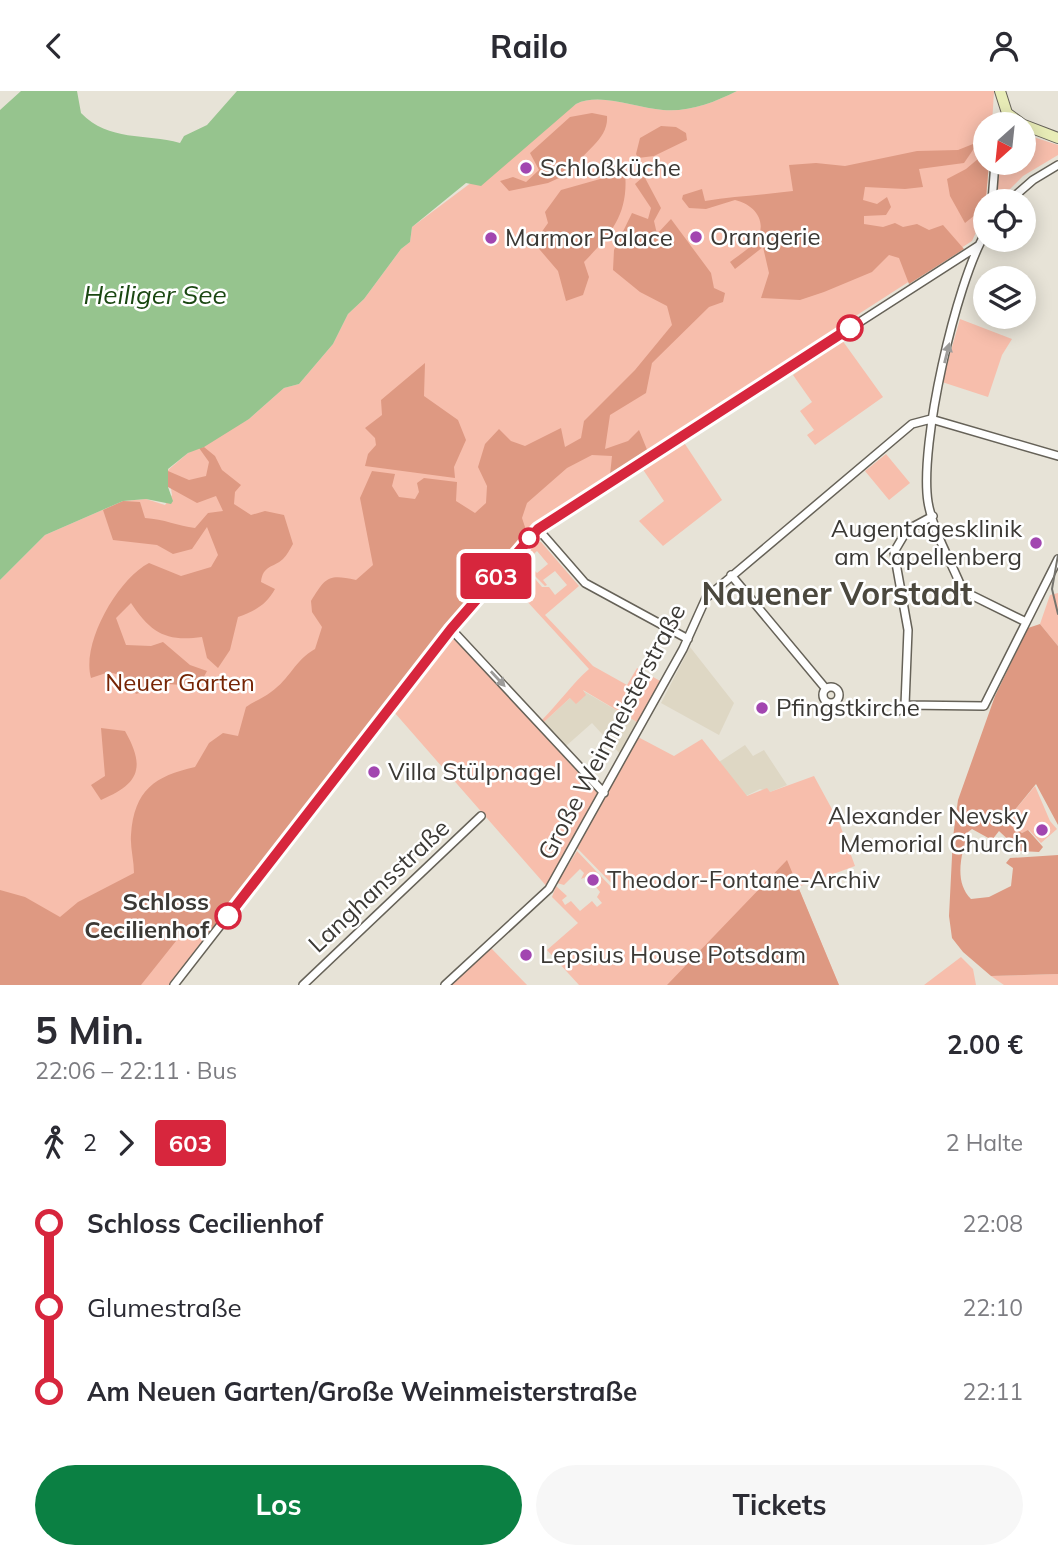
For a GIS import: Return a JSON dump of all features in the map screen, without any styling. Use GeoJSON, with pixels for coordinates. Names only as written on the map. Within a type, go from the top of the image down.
{"type":"FeatureCollection","features":[{"type":"Feature","properties":{"kind":"street"},"geometry":{"type":"LineString","coordinates":[[1000,91],[1005,112]]}},
{"type":"Feature","properties":{"kind":"street"},"geometry":{"type":"LineString","coordinates":[[1036,130],[1058,138]]}},
{"type":"Feature","properties":{"kind":"street"},"geometry":{"type":"LineString","coordinates":[[1027,189],[1057,169]]}},
{"type":"Feature","properties":{"kind":"street"},"geometry":{"type":"LineString","coordinates":[[174,985],[451,629],[538,529],[973,249]]}},
{"type":"Feature","properties":{"kind":"street"},"geometry":{"type":"LineString","coordinates":[[975,252],[970,261],[931,419],[928,498],[963,591],[1026,622]]}},
{"type":"Feature","properties":{"kind":"street"},"geometry":{"type":"LineString","coordinates":[[931,419],[1058,456]]}},
{"type":"Feature","properties":{"kind":"street","name":"Große Weinmeisterstraße"},"geometry":{"type":"LineString","coordinates":[[445,985],[547,893],[688,639],[706,598],[912,424],[931,419]]}},
{"type":"Feature","properties":{"kind":"street"},"geometry":{"type":"LineString","coordinates":[[898,712],[905,705],[908,630],[894,552],[907,530],[933,516]]}},
{"type":"Feature","properties":{"kind":"street"},"geometry":{"type":"LineString","coordinates":[[538,529],[585,583],[688,639]]}},
{"type":"Feature","properties":{"kind":"street"},"geometry":{"type":"LineString","coordinates":[[905,705],[984,706],[1058,559]]}},
{"type":"Feature","properties":{"kind":"street"},"geometry":{"type":"LineString","coordinates":[[731,575],[826,689]]}},
{"type":"Feature","properties":{"kind":"street"},"geometry":{"type":"LineString","coordinates":[[451,629],[604,793]]}},
{"type":"Feature","properties":{"kind":"street","name":"Langhansstraße"},"geometry":{"type":"LineString","coordinates":[[303,985],[481,816]]}},
{"type":"Feature","properties":{"kind":"shaded area"},"geometry":{"type":"Polygon","coordinates":[[[690,647],[734,703],[719,735],[661,703],[690,647]]]}},
{"type":"Feature","properties":{"kind":"shaded area"},"geometry":{"type":"Polygon","coordinates":[[[580,689],[640,724],[622,756],[592,723],[566,746],[544,722],[580,689]]]}},
{"type":"Feature","properties":{"kind":"shaded area"},"geometry":{"type":"Polygon","coordinates":[[[745,745],[753,756],[764,750],[787,785],[770,792],[760,789],[746,796],[719,762],[745,745]]]}},
{"type":"Feature","properties":{"kind":"green space","name":"Neuer Garten"},"geometry":{"type":"Polygon","coordinates":[[[737,91],[994,91],[993,112],[973,112],[973,175],[988,175],[987,189],[973,189],[972,241],[567,502],[516,543],[171,985],[0,985],[0,580],[45,535],[123,501],[146,499],[165,505],[172,495],[168,470],[188,453],[249,419],[284,388],[299,384],[333,344],[348,314],[364,299],[401,249],[410,242],[412,227],[576,104],[607,100],[663,110],[682,110],[710,103],[737,91]]]}},
{"type":"Feature","properties":{"kind":"green space"},"geometry":{"type":"Polygon","coordinates":[[[592,113],[607,116],[604,132],[572,172],[548,183],[509,191],[500,181],[513,177],[526,182],[539,170],[530,153],[570,117],[592,113]]]}},
{"type":"Feature","properties":{"kind":"green space"},"geometry":{"type":"Polygon","coordinates":[[[661,126],[676,127],[686,133],[687,140],[654,156],[638,158],[636,154],[640,138],[661,126]]]}},
{"type":"Feature","properties":{"kind":"green space"},"geometry":{"type":"Polygon","coordinates":[[[1036,138],[1058,145],[1058,155],[1036,168],[1036,138]]]}},
{"type":"Feature","properties":{"kind":"green space"},"geometry":{"type":"Polygon","coordinates":[[[973,144],[973,150],[964,163],[919,169],[923,187],[865,187],[863,200],[877,204],[887,197],[891,207],[886,215],[864,216],[864,224],[883,227],[895,223],[903,227],[917,224],[929,230],[943,225],[964,249],[909,284],[899,258],[889,255],[872,272],[824,292],[800,300],[761,298],[769,273],[763,247],[735,269],[730,262],[757,239],[761,225],[757,214],[748,205],[735,200],[706,209],[689,208],[682,199],[683,195],[702,189],[705,201],[793,191],[789,165],[816,163],[845,166],[917,151],[958,150],[973,144]]]}},
{"type":"Feature","properties":{"kind":"green space"},"geometry":{"type":"Polygon","coordinates":[[[973,163],[973,175],[988,175],[987,189],[973,189],[973,217],[965,223],[950,196],[947,179],[973,163]]]}},
{"type":"Feature","properties":{"kind":"green space"},"geometry":{"type":"Polygon","coordinates":[[[625,172],[621,212],[610,232],[584,262],[589,277],[583,295],[566,301],[558,271],[534,243],[548,223],[545,212],[561,190],[625,172]]]}},
{"type":"Feature","properties":{"kind":"green space"},"geometry":{"type":"Polygon","coordinates":[[[997,175],[1025,175],[1010,189],[997,189],[997,175]]]}},
{"type":"Feature","properties":{"kind":"green space"},"geometry":{"type":"Polygon","coordinates":[[[644,176],[661,208],[654,221],[657,234],[671,219],[711,273],[714,288],[725,293],[723,302],[709,307],[652,363],[646,393],[610,415],[605,449],[628,441],[639,430],[648,452],[610,475],[612,456],[592,455],[567,468],[527,503],[522,518],[527,533],[449,627],[219,923],[201,940],[188,929],[184,931],[141,985],[0,985],[0,890],[25,897],[60,917],[78,902],[134,873],[131,844],[133,820],[142,796],[149,787],[169,775],[195,767],[209,743],[223,733],[238,736],[246,707],[278,687],[302,659],[315,649],[322,627],[312,612],[311,601],[316,593],[329,579],[339,577],[356,580],[373,565],[360,498],[372,471],[395,474],[392,486],[399,497],[415,499],[419,492],[417,483],[424,478],[457,482],[456,501],[475,513],[486,503],[487,486],[478,467],[485,444],[499,429],[511,441],[525,446],[561,428],[565,447],[581,438],[584,421],[635,370],[672,325],[667,306],[640,292],[613,270],[614,250],[632,213],[648,219],[651,208],[635,184],[644,176]]]}},
{"type":"Feature","properties":{"kind":"green space"},"geometry":{"type":"Polygon","coordinates":[[[960,319],[973,324],[973,329],[986,329],[1012,339],[1002,355],[988,397],[942,382],[960,319]]]}},
{"type":"Feature","properties":{"kind":"green space"},"geometry":{"type":"Polygon","coordinates":[[[842,340],[883,397],[815,445],[807,435],[814,430],[800,411],[812,402],[793,375],[842,340]]]}},
{"type":"Feature","properties":{"kind":"green space"},"geometry":{"type":"Polygon","coordinates":[[[425,363],[424,396],[458,420],[466,440],[454,467],[455,478],[365,466],[368,454],[376,445],[375,438],[365,428],[382,415],[381,400],[425,363]]]}},
{"type":"Feature","properties":{"kind":"green space"},"geometry":{"type":"Polygon","coordinates":[[[683,441],[722,500],[663,546],[639,521],[664,501],[642,468],[683,441]]]}},
{"type":"Feature","properties":{"kind":"green space"},"geometry":{"type":"Polygon","coordinates":[[[204,447],[215,456],[222,470],[241,485],[235,492],[234,504],[251,515],[265,511],[284,515],[293,544],[283,559],[264,572],[261,582],[275,589],[260,607],[238,617],[230,650],[218,668],[207,658],[202,637],[179,638],[160,633],[145,622],[131,603],[116,618],[126,645],[151,646],[163,642],[190,665],[207,671],[199,686],[167,684],[136,694],[123,676],[109,672],[91,678],[91,648],[97,630],[114,597],[137,571],[149,563],[181,576],[211,567],[218,555],[207,527],[192,549],[173,554],[157,545],[113,540],[103,510],[123,501],[140,502],[145,518],[195,528],[208,513],[223,511],[216,496],[197,503],[168,487],[168,471],[189,480],[206,476],[209,462],[199,448],[204,447]]]}},
{"type":"Feature","properties":{"kind":"green space"},"geometry":{"type":"Polygon","coordinates":[[[886,454],[910,483],[889,500],[865,471],[886,454]]]}},
{"type":"Feature","properties":{"kind":"green space"},"geometry":{"type":"Polygon","coordinates":[[[536,541],[541,542],[579,586],[545,615],[593,666],[627,685],[637,668],[662,682],[640,724],[583,690],[586,695],[576,704],[570,698],[544,722],[542,720],[589,669],[504,576],[509,570],[526,588],[535,586],[526,583],[511,567],[517,560],[520,562],[516,566],[527,577],[531,574],[542,587],[549,587],[555,595],[567,585],[555,571],[543,580],[547,585],[545,586],[531,572],[533,569],[537,573],[548,564],[537,551],[526,561],[531,567],[529,569],[519,559],[536,541]]]}},
{"type":"Feature","properties":{"kind":"green space"},"geometry":{"type":"Polygon","coordinates":[[[1058,593],[1058,646],[1040,624],[1050,595],[1058,593]]]}},
{"type":"Feature","properties":{"kind":"green space"},"geometry":{"type":"Polygon","coordinates":[[[1040,624],[1058,646],[1058,825],[1036,784],[1005,822],[1022,833],[1028,830],[1043,847],[1039,852],[1020,851],[999,831],[992,840],[972,829],[968,832],[960,867],[962,884],[971,899],[989,897],[1011,886],[1013,868],[1006,863],[1010,858],[1058,855],[1058,974],[991,976],[963,952],[952,938],[949,916],[953,837],[958,800],[995,696],[1028,628],[1040,624]]]}},
{"type":"Feature","properties":{"kind":"green space"},"geometry":{"type":"Polygon","coordinates":[[[455,638],[600,794],[549,889],[394,712],[443,647],[455,638]]]}},
{"type":"Feature","properties":{"kind":"green space"},"geometry":{"type":"Polygon","coordinates":[[[101,728],[125,731],[132,744],[137,765],[131,781],[124,788],[101,800],[91,785],[105,776],[101,728]]]}},
{"type":"Feature","properties":{"kind":"green space"},"geometry":{"type":"Polygon","coordinates":[[[638,737],[674,756],[702,739],[747,796],[767,788],[770,792],[814,776],[839,822],[855,866],[798,887],[839,985],[579,985],[547,950],[578,923],[552,897],[556,886],[567,896],[562,900],[565,905],[571,901],[580,911],[592,901],[597,907],[602,903],[597,897],[600,892],[596,887],[601,883],[593,874],[581,879],[584,873],[580,869],[564,885],[557,883],[577,851],[615,891],[617,889],[577,848],[638,737]]]}},
{"type":"Feature","properties":{"kind":"green space"},"geometry":{"type":"Polygon","coordinates":[[[1035,786],[1050,821],[1057,829],[1041,843],[1029,830],[1022,833],[1005,822],[1035,786]]]}},
{"type":"Feature","properties":{"kind":"green space"},"geometry":{"type":"Polygon","coordinates":[[[787,860],[839,985],[667,985],[787,860]]]}},
{"type":"Feature","properties":{"kind":"green space"},"geometry":{"type":"Polygon","coordinates":[[[491,948],[527,985],[450,985],[491,948]]]}},
{"type":"Feature","properties":{"kind":"green space"},"geometry":{"type":"Polygon","coordinates":[[[961,957],[973,969],[976,985],[924,985],[961,957]]]}},
{"type":"Feature","properties":{"kind":"green space"},"geometry":{"type":"Polygon","coordinates":[[[1058,974],[1058,985],[1004,985],[991,976],[1058,974]]]}},
{"type":"Feature","properties":{"kind":"water","name":"Heiliger See"},"geometry":{"type":"Polygon","coordinates":[[[21,91],[77,91],[81,113],[103,129],[180,143],[184,136],[207,125],[237,91],[737,91],[710,103],[682,110],[663,110],[607,100],[576,104],[481,186],[466,183],[412,227],[410,242],[401,249],[364,299],[348,314],[333,344],[299,384],[284,388],[249,419],[204,447],[188,453],[168,469],[168,487],[173,501],[171,504],[146,499],[123,501],[45,535],[0,580],[0,110],[21,91]]]}},
{"type":"Feature","properties":{"kind":"tram line"},"geometry":{"type":"LineString","coordinates":[[1058,555],[1052,589],[1058,614]]}},
{"type":"Feature","properties":{"kind":"bus line","name":"603"},"geometry":{"type":"LineString","coordinates":[[228,916],[451,629],[538,529],[850,328]]}},
{"type":"Feature","properties":{"kind":"place","name":"Schloßküche"},"geometry":{"type":"Point","coordinates":[526,168]}},
{"type":"Feature","properties":{"kind":"place","name":"Orangerie"},"geometry":{"type":"Point","coordinates":[696,237]}},
{"type":"Feature","properties":{"kind":"place","name":"Marmor Palace"},"geometry":{"type":"Point","coordinates":[491,238]}},
{"type":"Feature","properties":{"kind":"place","name":"Augentagesklinik am Kapellenberg"},"geometry":{"type":"Point","coordinates":[1036,543]}},
{"type":"Feature","properties":{"kind":"place","name":"Pfingstkirche"},"geometry":{"type":"Point","coordinates":[762,708]}},
{"type":"Feature","properties":{"kind":"place","name":"Villa Stülpnagel"},"geometry":{"type":"Point","coordinates":[374,772]}},
{"type":"Feature","properties":{"kind":"place","name":"Alexander Nevsky Memorial Church"},"geometry":{"type":"Point","coordinates":[1042,830]}},
{"type":"Feature","properties":{"kind":"place","name":"Theodor-Fontane-Archiv"},"geometry":{"type":"Point","coordinates":[593,880]}},
{"type":"Feature","properties":{"kind":"place","name":"Schloss Cecilienhof"},"geometry":{"type":"Point","coordinates":[228,916]}},
{"type":"Feature","properties":{"kind":"place","name":"Lepsius House Potsdam"},"geometry":{"type":"Point","coordinates":[526,955]}},
{"type":"Feature","properties":{"kind":"district","name":"Nauener Vorstadt"},"geometry":{"type":"Point","coordinates":[837,594]}}]}
